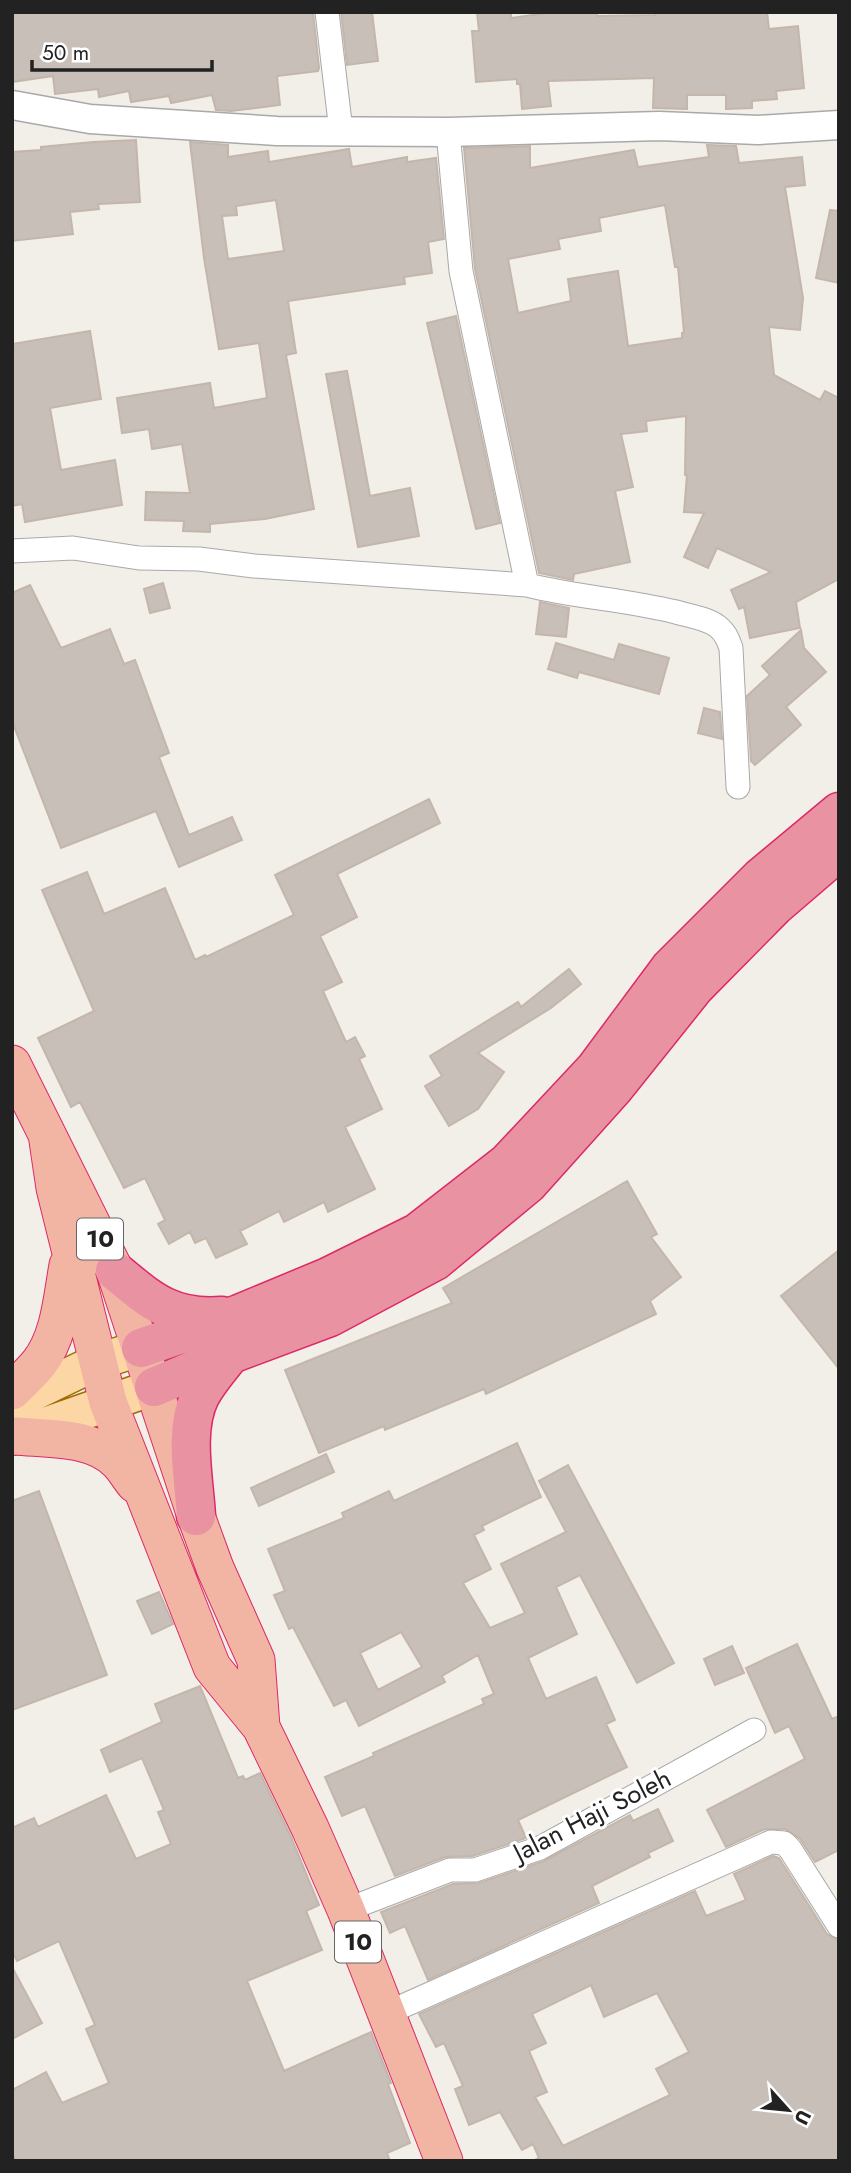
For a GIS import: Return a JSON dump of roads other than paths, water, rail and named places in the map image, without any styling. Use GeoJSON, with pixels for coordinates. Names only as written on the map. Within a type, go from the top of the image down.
{"type":"FeatureCollection","features":[{"type":"Feature","properties":{"kind":"highway"},"geometry":{"type":"LineString","coordinates":[[141,1348],[239,1314],[328,1277],[417,1233],[506,1163],[595,1069],[670,968],[761,877],[839,812]]}},
{"type":"Feature","properties":{"kind":"highway"},"geometry":{"type":"LineString","coordinates":[[154,1387],[231,1354],[330,1317],[435,1261],[528,1184],[615,1087],[695,987],[775,906],[839,851]]}},
{"type":"Feature","properties":{"kind":"highway","name":"10"},"geometry":{"type":"LineString","coordinates":[[12,1064],[115,1271],[196,1516],[215,1568],[256,1660],[261,1727]]}},
{"type":"Feature","properties":{"kind":"highway","name":"10"},"geometry":{"type":"LineString","coordinates":[[47,1133],[55,1188],[108,1402],[212,1667],[261,1727],[310,1828],[431,2123],[444,2161]]}},
{"type":"Feature","properties":{"kind":"highway"},"geometry":{"type":"LineString","coordinates":[[12,1391],[39,1363],[57,1327],[71,1249]]}},
{"type":"Feature","properties":{"kind":"highway"},"geometry":{"type":"LineString","coordinates":[[115,1271],[145,1296],[169,1310],[199,1318],[239,1314]]}},
{"type":"Feature","properties":{"kind":"highway"},"geometry":{"type":"LineString","coordinates":[[196,1516],[191,1439],[194,1417],[199,1398],[231,1354]]}},
{"type":"Feature","properties":{"kind":"highway"},"geometry":{"type":"LineString","coordinates":[[13,1425],[99,1449],[118,1461],[148,1502]]}},
{"type":"Feature","properties":{"kind":"main road"},"geometry":{"type":"LineString","coordinates":[[13,1425],[97,1362],[141,1348]]}},
{"type":"Feature","properties":{"kind":"main road"},"geometry":{"type":"LineString","coordinates":[[13,1425],[108,1402],[154,1387]]}},
{"type":"Feature","properties":{"kind":"street"},"geometry":{"type":"LineString","coordinates":[[327,12],[341,131]]}},
{"type":"Feature","properties":{"kind":"street"},"geometry":{"type":"LineString","coordinates":[[12,105],[90,119],[277,131],[448,132],[659,126],[758,130],[839,125]]}},
{"type":"Feature","properties":{"kind":"street"},"geometry":{"type":"LineString","coordinates":[[448,132],[461,271],[527,585]]}},
{"type":"Feature","properties":{"kind":"street"},"geometry":{"type":"LineString","coordinates":[[12,551],[73,548],[139,558],[199,559],[254,566],[527,585],[554,592],[645,605],[700,619],[719,627],[727,636],[731,648],[737,787]]}},
{"type":"Feature","properties":{"kind":"street","name":"Jalan Haji Soleh"},"geometry":{"type":"LineString","coordinates":[[345,1910],[450,1870],[474,1870],[540,1848],[754,1730]]}},
{"type":"Feature","properties":{"kind":"street"},"geometry":{"type":"LineString","coordinates":[[385,2014],[771,1842],[784,1843],[790,1849],[839,1926]]}}]}
